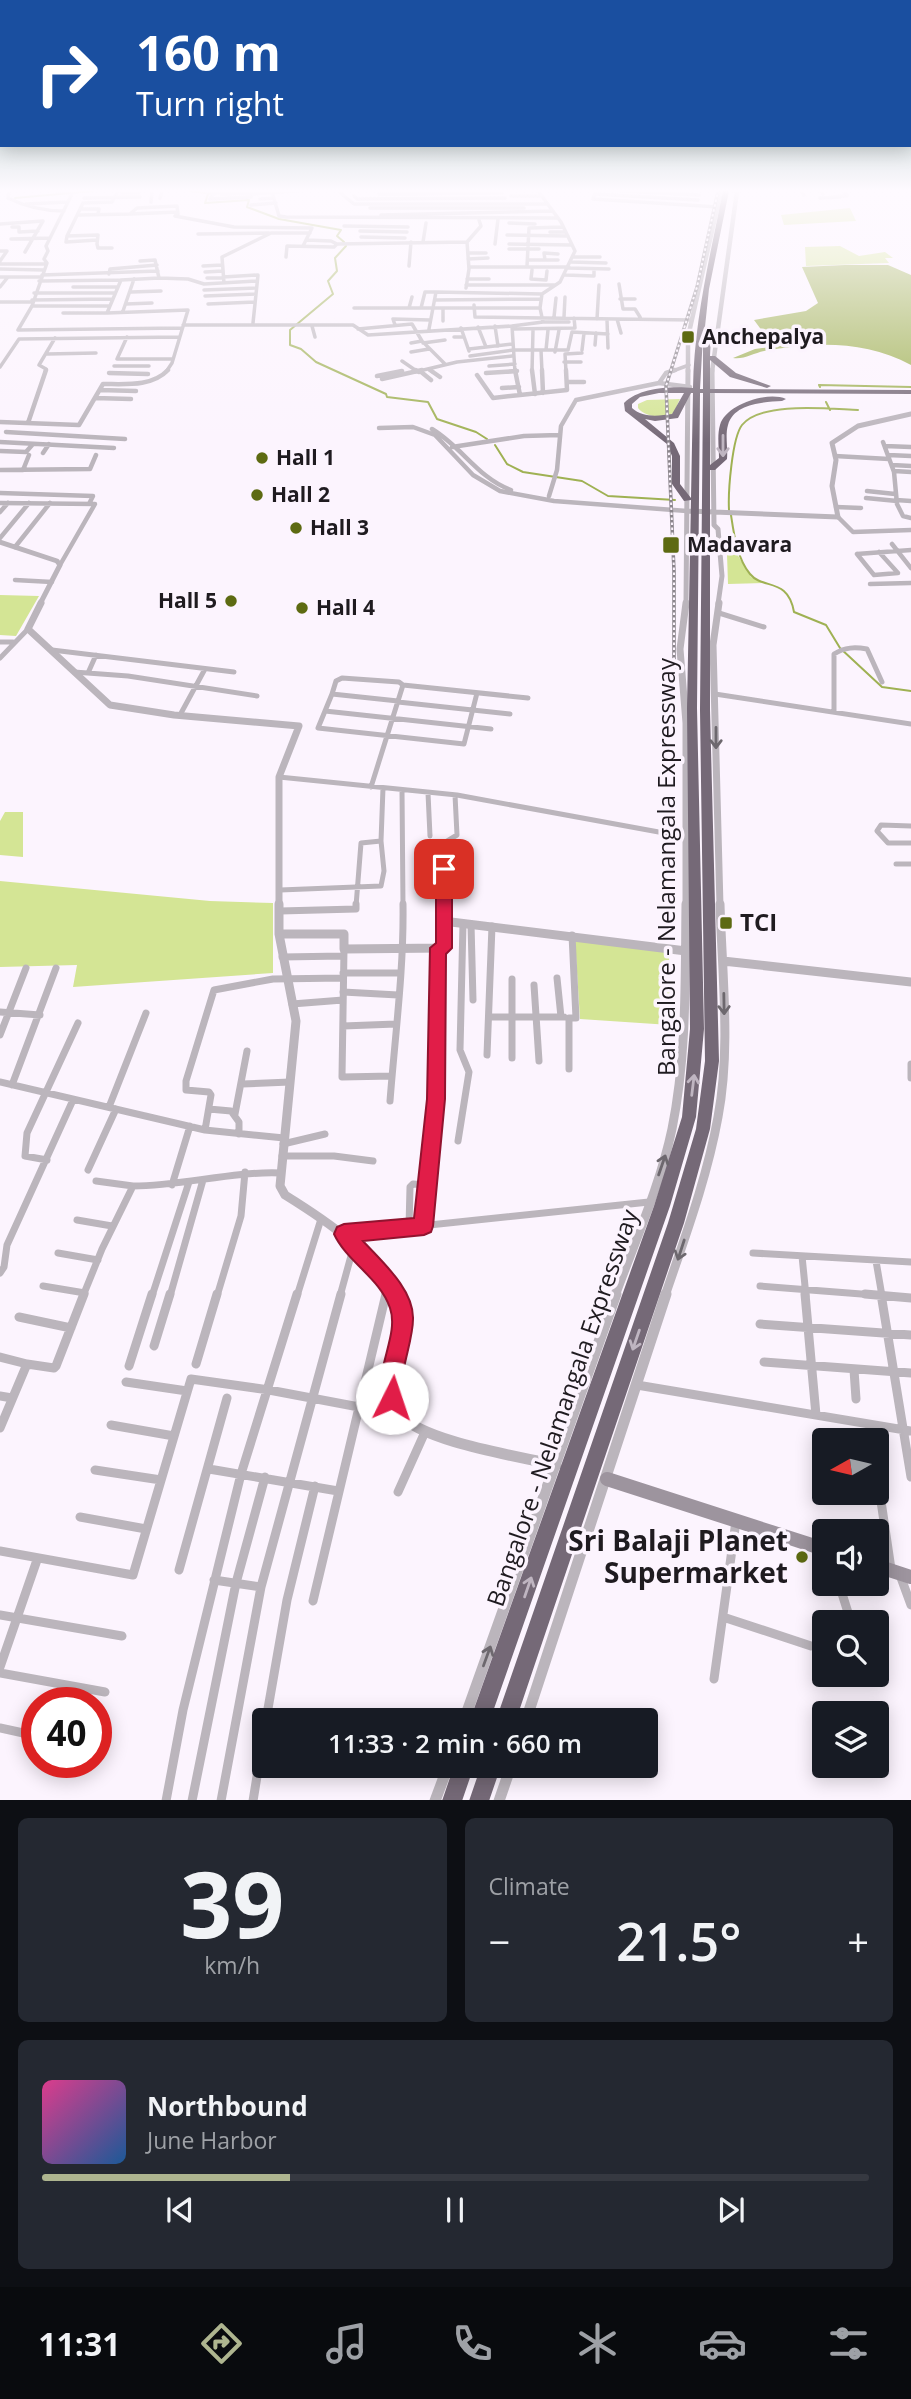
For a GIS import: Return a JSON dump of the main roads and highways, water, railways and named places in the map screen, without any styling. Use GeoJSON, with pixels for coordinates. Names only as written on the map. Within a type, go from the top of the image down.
{"type":"FeatureCollection","features":[{"type":"Feature","properties":{"kind":"highway","name":"Bangalore - Nelamangala Expressway"},"geometry":{"type":"LineString","coordinates":[[484,1708],[689,1117],[696,1050],[699,709],[696,360],[706,289],[711,275]]}},
{"type":"Feature","properties":{"kind":"highway","name":"Bangalore - Nelamangala Expressway"},"geometry":{"type":"LineString","coordinates":[[510,1708],[696,1159],[707,1108],[713,1039],[699,709],[706,626],[697,508],[706,351],[714,275]]}},
{"type":"Feature","properties":{"kind":"highway"},"geometry":{"type":"LineString","coordinates":[[689,364],[699,303],[706,289]]}},
{"type":"Feature","properties":{"kind":"highway"},"geometry":{"type":"LineString","coordinates":[[712,358],[726,371],[755,384],[820,391]]}},
{"type":"Feature","properties":{"kind":"highway"},"geometry":{"type":"LineString","coordinates":[[680,393],[640,399],[634,406],[639,414],[649,418],[671,418],[678,414],[690,388]]}},
{"type":"Feature","properties":{"kind":"highway"},"geometry":{"type":"LineString","coordinates":[[697,508],[676,484],[676,461],[670,443],[652,426],[634,415],[627,406],[634,397],[644,393],[911,392]]}},
{"type":"Feature","properties":{"kind":"highway"},"geometry":{"type":"LineString","coordinates":[[720,393],[911,398]]}},
{"type":"Feature","properties":{"kind":"highway"},"geometry":{"type":"LineString","coordinates":[[712,468],[723,458],[724,426],[735,410],[757,402],[811,397]]}},
{"type":"Feature","properties":{"kind":"highway"},"geometry":{"type":"LineString","coordinates":[[706,626],[713,596],[711,528],[714,525]]}},
{"type":"Feature","properties":{"kind":"highway"},"geometry":{"type":"LineString","coordinates":[[686,607],[685,672],[699,709]]}},
{"type":"Feature","properties":{"kind":"highway"},"geometry":{"type":"LineString","coordinates":[[452,1800],[460,1778]]}},
{"type":"Feature","properties":{"kind":"highway"},"geometry":{"type":"LineString","coordinates":[[479,1800],[487,1778]]}},
{"type":"Feature","properties":{"kind":"main road"},"geometry":{"type":"LineString","coordinates":[[607,1479],[812,1545]]}},
{"type":"Feature","properties":{"kind":"waterway"},"geometry":{"type":"LineString","coordinates":[[333,275],[328,281],[333,294],[290,330],[290,345],[301,349],[316,362],[386,394],[387,397],[428,402],[437,419],[476,432],[487,439]]}},
{"type":"Feature","properties":{"kind":"waterway"},"geometry":{"type":"LineString","coordinates":[[820,387],[819,385],[911,387]]}},
{"type":"Feature","properties":{"kind":"waterway"},"geometry":{"type":"LineString","coordinates":[[826,402],[829,409]]}},
{"type":"Feature","properties":{"kind":"waterway"},"geometry":{"type":"LineString","coordinates":[[729,510],[733,453],[742,425],[751,417],[780,409],[829,409]]}},
{"type":"Feature","properties":{"kind":"waterway"},"geometry":{"type":"LineString","coordinates":[[829,409],[858,410]]}},
{"type":"Feature","properties":{"kind":"waterway"},"geometry":{"type":"LineString","coordinates":[[495,445],[507,464],[523,472],[582,481],[608,496],[675,500]]}},
{"type":"Feature","properties":{"kind":"waterway"},"geometry":{"type":"LineString","coordinates":[[731,515],[739,554],[755,579],[781,589],[791,601],[794,612],[826,625],[840,648],[882,687],[911,691]]}},
{"type":"Feature","properties":{"kind":"railway"},"geometry":{"type":"LineString","coordinates":[[674,700],[674,571],[666,386],[700,275]]}},
{"type":"Feature","properties":{"kind":"place","name":"Anchepalya"},"geometry":{"type":"Point","coordinates":[688,337]}},
{"type":"Feature","properties":{"kind":"place","name":"Hall 1"},"geometry":{"type":"Point","coordinates":[262,458]}},
{"type":"Feature","properties":{"kind":"place","name":"Hall 2"},"geometry":{"type":"Point","coordinates":[257,495]}},
{"type":"Feature","properties":{"kind":"place","name":"Hall 3"},"geometry":{"type":"Point","coordinates":[296,528]}},
{"type":"Feature","properties":{"kind":"place","name":"Madavara"},"geometry":{"type":"Point","coordinates":[671,545]}},
{"type":"Feature","properties":{"kind":"place","name":"Hall 5"},"geometry":{"type":"Point","coordinates":[231,601]}},
{"type":"Feature","properties":{"kind":"place","name":"Hall 4"},"geometry":{"type":"Point","coordinates":[302,608]}},
{"type":"Feature","properties":{"kind":"place","name":"TCI"},"geometry":{"type":"Point","coordinates":[726,923]}},
{"type":"Feature","properties":{"kind":"place","name":"Sri Balaji Planet Supermarket"},"geometry":{"type":"Point","coordinates":[802,1557]}}]}
